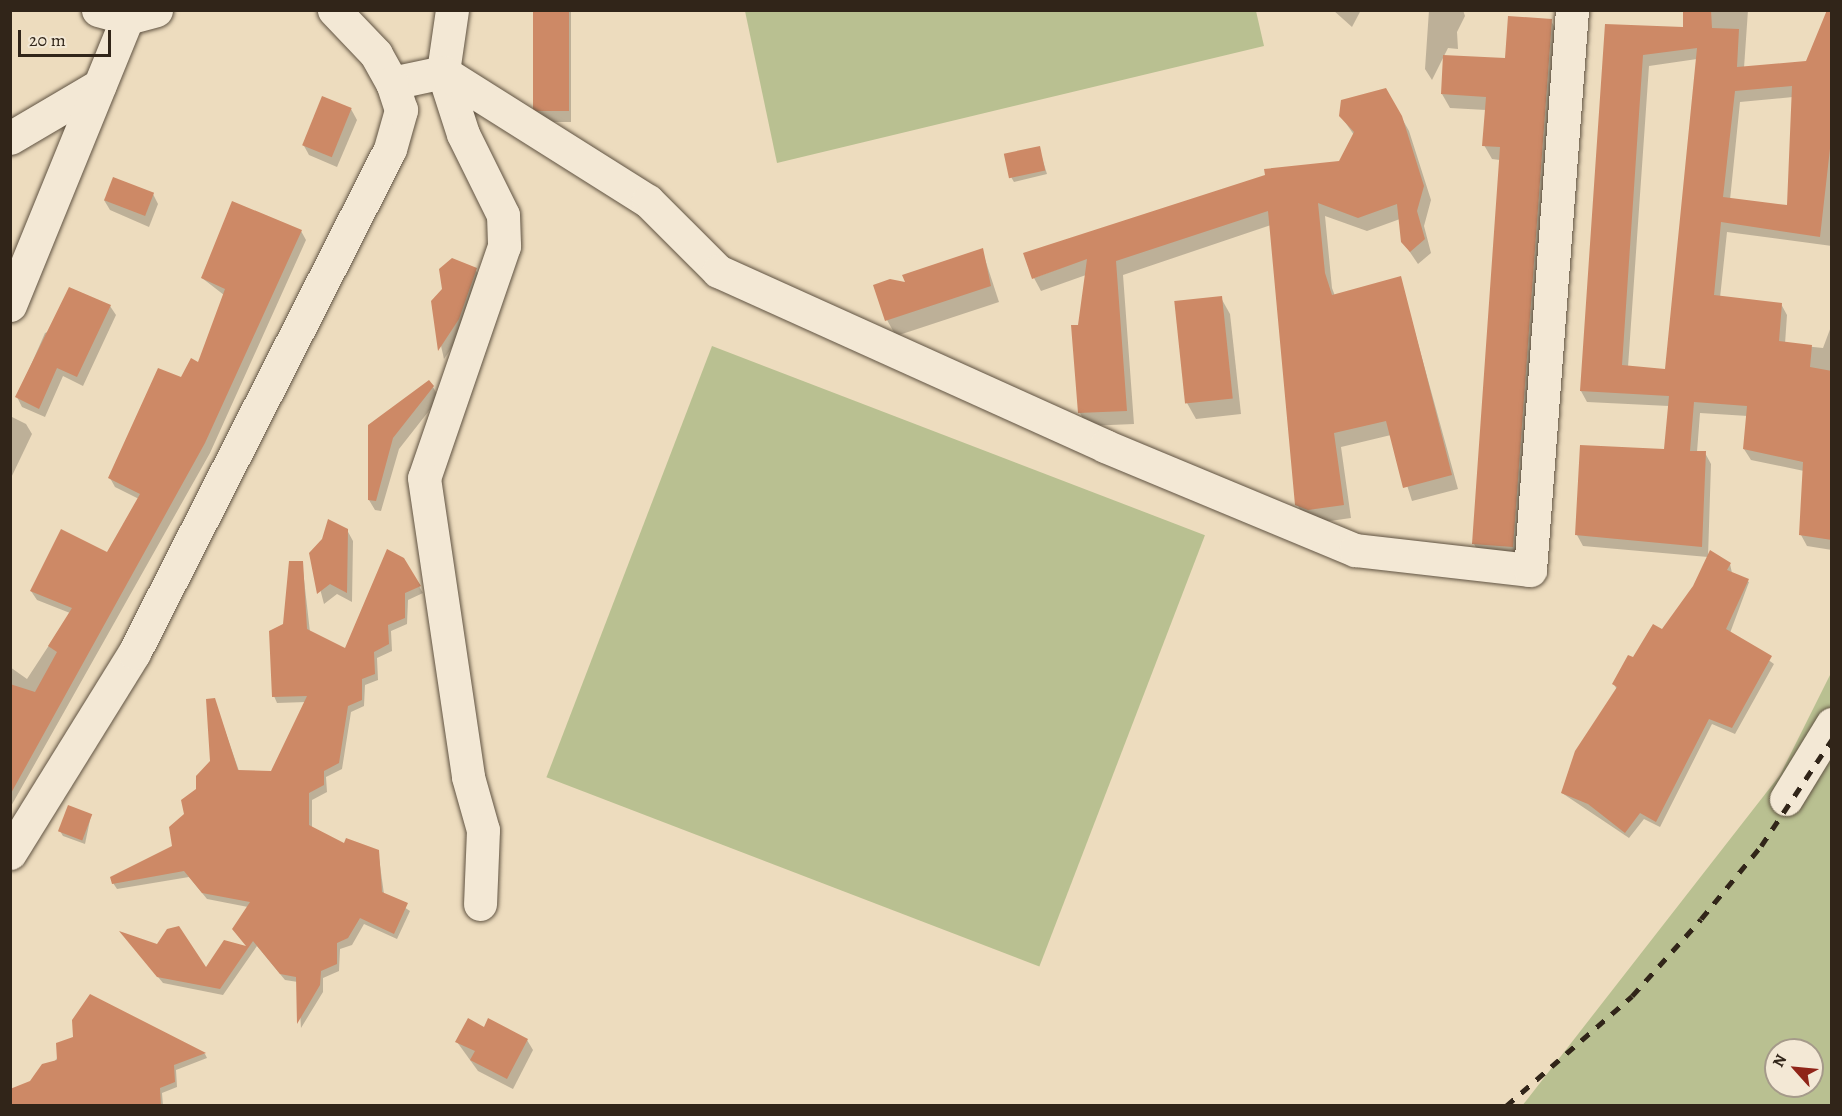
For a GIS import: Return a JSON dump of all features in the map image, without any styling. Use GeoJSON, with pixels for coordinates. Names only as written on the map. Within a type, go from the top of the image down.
{"type":"FeatureCollection","features":[{"type":"Feature","properties":{"kind":"street"},"geometry":{"type":"LineString","coordinates":[[10,853],[134,653],[390,148],[401,110],[392,83],[376,54],[334,10]]}},
{"type":"Feature","properties":{"kind":"street"},"geometry":{"type":"LineString","coordinates":[[452,10],[443,72],[463,134],[503,215],[504,246],[424,478],[468,777],[483,830],[480,904]]}},
{"type":"Feature","properties":{"kind":"street"},"geometry":{"type":"LineString","coordinates":[[392,83],[443,72],[648,201],[717,271],[1105,446],[1355,550],[1530,570],[1572,10]]}},
{"type":"Feature","properties":{"kind":"street"},"geometry":{"type":"LineString","coordinates":[[10,305],[127,13]]}},
{"type":"Feature","properties":{"kind":"street"},"geometry":{"type":"LineString","coordinates":[[10,138],[100,85]]}},
{"type":"Feature","properties":{"kind":"street"},"geometry":{"type":"LineString","coordinates":[[1786,798],[1832,724]]}},
{"type":"Feature","properties":{"kind":"green space"},"geometry":{"type":"Polygon","coordinates":[[[745,11],[1256,11],[1264,46],[777,163],[745,11]]]}},
{"type":"Feature","properties":{"kind":"green space"},"geometry":{"type":"Polygon","coordinates":[[[712,346],[1205,535],[1039,967],[546,777],[712,346]]]}},
{"type":"Feature","properties":{"kind":"green space"},"geometry":{"type":"Polygon","coordinates":[[[1831,673],[1831,1105],[1522,1106],[1780,775],[1831,673]]]}},
{"type":"Feature","properties":{"kind":"building"},"geometry":{"type":"Polygon","coordinates":[[[533,10],[569,10],[569,111],[533,111],[533,10]]]}},
{"type":"Feature","properties":{"kind":"building"},"geometry":{"type":"Polygon","coordinates":[[[1683,10],[1711,10],[1712,28],[1739,29],[1737,67],[1806,61],[1827,10],[1832,10],[1832,131],[1820,237],[1721,222],[1714,295],[1782,303],[1779,341],[1812,345],[1810,367],[1832,371],[1832,540],[1799,535],[1803,462],[1743,449],[1747,406],[1694,402],[1690,451],[1706,451],[1702,547],[1575,535],[1580,445],[1664,449],[1669,396],[1580,391],[1605,24],[1683,27],[1683,10]],[[1697,48],[1643,55],[1622,365],[1665,369],[1697,48]],[[1792,86],[1735,91],[1723,197],[1787,205],[1792,86]]]}},
{"type":"Feature","properties":{"kind":"building"},"geometry":{"type":"Polygon","coordinates":[[[1508,16],[1552,19],[1513,547],[1472,544],[1500,147],[1482,146],[1486,97],[1441,94],[1443,55],[1505,58],[1508,16]]]}},
{"type":"Feature","properties":{"kind":"building"},"geometry":{"type":"Polygon","coordinates":[[[1386,88],[1402,116],[1424,186],[1417,211],[1425,239],[1410,252],[1401,242],[1397,204],[1358,218],[1318,203],[1325,273],[1332,295],[1401,276],[1452,475],[1403,488],[1386,421],[1334,433],[1344,505],[1308,510],[1295,505],[1268,211],[1116,261],[1127,411],[1078,413],[1071,325],[1078,325],[1087,259],[1032,279],[1023,253],[1265,175],[1264,169],[1339,161],[1354,132],[1339,116],[1341,100],[1386,88]]]}},
{"type":"Feature","properties":{"kind":"building"},"geometry":{"type":"Polygon","coordinates":[[[322,96],[352,108],[332,157],[302,145],[322,96]]]}},
{"type":"Feature","properties":{"kind":"building"},"geometry":{"type":"Polygon","coordinates":[[[1040,146],[1045,170],[1009,178],[1004,154],[1040,146]]]}},
{"type":"Feature","properties":{"kind":"building"},"geometry":{"type":"Polygon","coordinates":[[[113,177],[154,193],[145,216],[104,200],[113,177]]]}},
{"type":"Feature","properties":{"kind":"building"},"geometry":{"type":"Polygon","coordinates":[[[232,201],[302,230],[205,443],[10,795],[10,684],[35,692],[57,652],[48,646],[72,608],[30,591],[61,529],[107,552],[140,494],[108,478],[158,368],[181,377],[191,358],[198,362],[225,289],[201,278],[232,201]]]}},
{"type":"Feature","properties":{"kind":"building"},"geometry":{"type":"Polygon","coordinates":[[[983,248],[991,286],[885,321],[873,285],[890,279],[905,282],[902,275],[983,248]]]}},
{"type":"Feature","properties":{"kind":"building"},"geometry":{"type":"Polygon","coordinates":[[[452,258],[477,268],[459,319],[438,351],[431,301],[442,289],[439,269],[452,258]]]}},
{"type":"Feature","properties":{"kind":"building"},"geometry":{"type":"Polygon","coordinates":[[[69,287],[111,305],[77,377],[57,368],[39,409],[15,397],[69,287]]]}},
{"type":"Feature","properties":{"kind":"building"},"geometry":{"type":"Polygon","coordinates":[[[1222,296],[1233,398],[1185,403],[1174,301],[1222,296]]]}},
{"type":"Feature","properties":{"kind":"building"},"geometry":{"type":"Polygon","coordinates":[[[429,380],[434,386],[393,438],[376,501],[368,500],[368,425],[429,380]]]}},
{"type":"Feature","properties":{"kind":"building"},"geometry":{"type":"Polygon","coordinates":[[[328,519],[348,529],[347,593],[330,584],[317,594],[309,553],[322,539],[328,519]]]}},
{"type":"Feature","properties":{"kind":"building"},"geometry":{"type":"Polygon","coordinates":[[[387,549],[404,558],[421,586],[405,593],[405,618],[388,625],[389,644],[374,652],[375,674],[362,679],[362,700],[348,706],[339,763],[324,771],[324,785],[309,793],[309,825],[344,843],[346,838],[379,850],[382,892],[408,903],[394,934],[360,918],[348,938],[337,943],[337,964],[321,971],[320,985],[297,1024],[296,977],[280,974],[253,941],[220,989],[157,977],[119,931],[157,944],[167,929],[179,926],[206,967],[224,940],[246,946],[232,929],[250,902],[202,893],[184,871],[112,884],[110,877],[172,846],[169,827],[184,814],[181,800],[196,789],[196,776],[210,761],[206,699],[215,698],[238,770],[271,771],[307,696],[272,697],[269,631],[283,624],[289,561],[303,561],[307,629],[345,648],[387,549]]]}},
{"type":"Feature","properties":{"kind":"building"},"geometry":{"type":"Polygon","coordinates":[[[1710,550],[1731,563],[1727,570],[1749,579],[1726,629],[1772,656],[1732,728],[1709,719],[1656,822],[1640,813],[1625,833],[1588,804],[1561,793],[1575,751],[1617,687],[1612,684],[1628,655],[1633,657],[1653,624],[1662,629],[1693,586],[1710,550]]]}},
{"type":"Feature","properties":{"kind":"building"},"geometry":{"type":"Polygon","coordinates":[[[68,805],[92,814],[82,840],[58,831],[68,805]]]}},
{"type":"Feature","properties":{"kind":"building"},"geometry":{"type":"Polygon","coordinates":[[[90,994],[206,1053],[174,1065],[175,1082],[160,1088],[161,1106],[10,1106],[10,1089],[30,1081],[42,1064],[57,1060],[56,1043],[73,1037],[72,1020],[90,994]]]}},
{"type":"Feature","properties":{"kind":"building"},"geometry":{"type":"Polygon","coordinates":[[[468,1018],[484,1027],[488,1018],[528,1039],[507,1079],[470,1060],[475,1051],[455,1042],[468,1018]]]}},
{"type":"Feature","properties":{"kind":"railway"},"geometry":{"type":"LineString","coordinates":[[1506,1106],[1632,996],[1701,919],[1761,846],[1832,739]]}}]}
